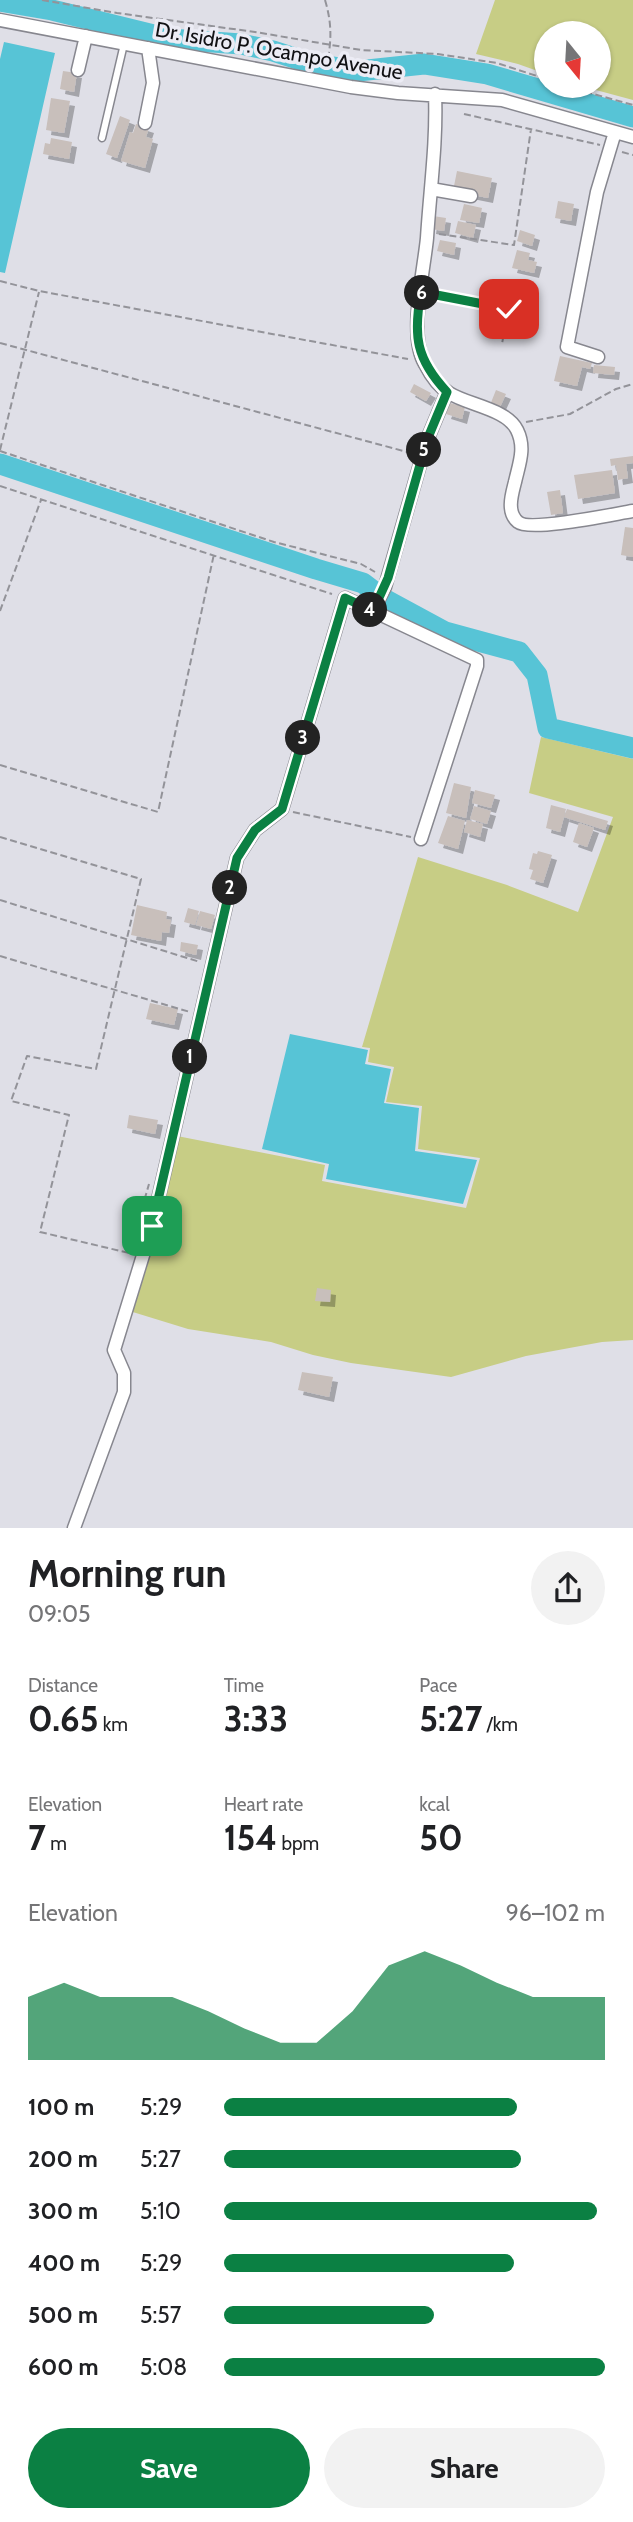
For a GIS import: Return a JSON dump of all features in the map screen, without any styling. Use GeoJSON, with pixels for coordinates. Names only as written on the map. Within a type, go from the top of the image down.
{"type":"FeatureCollection","features":[{"type":"Feature","properties":{"kind":"street","name":"Dr. Isidro P. Ocampo Avenue"},"geometry":{"type":"LineString","coordinates":[[0,20],[351,87],[502,100],[633,137]]}},
{"type":"Feature","properties":{"kind":"street"},"geometry":{"type":"LineString","coordinates":[[78,70],[86,36]]}},
{"type":"Feature","properties":{"kind":"street"},"geometry":{"type":"LineString","coordinates":[[145,122],[153,83],[148,48]]}},
{"type":"Feature","properties":{"kind":"street"},"geometry":{"type":"LineString","coordinates":[[435,94],[436,125],[418,313],[418,339],[423,362],[447,392],[508,417],[513,424],[521,441],[522,452],[510,500],[512,513],[524,526],[555,524],[633,511]]}},
{"type":"Feature","properties":{"kind":"street"},"geometry":{"type":"LineString","coordinates":[[598,357],[567,347],[597,192],[615,132]]}},
{"type":"Feature","properties":{"kind":"street"},"geometry":{"type":"LineString","coordinates":[[431,189],[471,196]]}},
{"type":"Feature","properties":{"kind":"street"},"geometry":{"type":"LineString","coordinates":[[375,609],[387,582],[422,456],[447,392]]}},
{"type":"Feature","properties":{"kind":"street"},"geometry":{"type":"LineString","coordinates":[[74,1528],[124,1392],[124,1373],[114,1350],[152,1226],[237,858],[255,830],[282,809],[345,598],[375,609],[477,660],[421,839]]}},
{"type":"Feature","properties":{"kind":"lane"},"geometry":{"type":"LineString","coordinates":[[102,138],[124,44]]}},
{"type":"Feature","properties":{"kind":"path"},"geometry":{"type":"LineString","coordinates":[[42,0],[361,50],[438,54],[497,62],[534,75]]}},
{"type":"Feature","properties":{"kind":"path"},"geometry":{"type":"LineString","coordinates":[[325,0],[331,23],[331,45],[325,76]]}},
{"type":"Feature","properties":{"kind":"path"},"geometry":{"type":"LineString","coordinates":[[608,98],[633,105]]}},
{"type":"Feature","properties":{"kind":"path"},"geometry":{"type":"LineString","coordinates":[[464,114],[633,155]]}},
{"type":"Feature","properties":{"kind":"path"},"geometry":{"type":"LineString","coordinates":[[427,233],[514,245],[531,129]]}},
{"type":"Feature","properties":{"kind":"path"},"geometry":{"type":"LineString","coordinates":[[0,281],[40,291],[423,362]]}},
{"type":"Feature","properties":{"kind":"path"},"geometry":{"type":"LineString","coordinates":[[40,291],[0,451],[274,542],[361,565],[387,582]]}},
{"type":"Feature","properties":{"kind":"path"},"geometry":{"type":"LineString","coordinates":[[421,292],[509,309],[502,344]]}},
{"type":"Feature","properties":{"kind":"path"},"geometry":{"type":"LineString","coordinates":[[0,343],[422,456]]}},
{"type":"Feature","properties":{"kind":"path"},"geometry":{"type":"LineString","coordinates":[[513,424],[570,414],[616,389],[633,384]]}},
{"type":"Feature","properties":{"kind":"path"},"geometry":{"type":"LineString","coordinates":[[0,486],[345,598]]}},
{"type":"Feature","properties":{"kind":"path"},"geometry":{"type":"LineString","coordinates":[[0,611],[42,499]]}},
{"type":"Feature","properties":{"kind":"path"},"geometry":{"type":"LineString","coordinates":[[0,765],[158,812],[214,554]]}},
{"type":"Feature","properties":{"kind":"path"},"geometry":{"type":"LineString","coordinates":[[282,809],[421,839]]}},
{"type":"Feature","properties":{"kind":"path"},"geometry":{"type":"LineString","coordinates":[[0,836],[141,879],[96,1069],[27,1056],[11,1101],[69,1115],[40,1232],[129,1253],[151,1176]]}},
{"type":"Feature","properties":{"kind":"path"},"geometry":{"type":"LineString","coordinates":[[0,900],[211,965]]}},
{"type":"Feature","properties":{"kind":"path"},"geometry":{"type":"LineString","coordinates":[[0,956],[200,1014]]}},
{"type":"Feature","properties":{"kind":"green space"},"geometry":{"type":"Polygon","coordinates":[[[495,0],[633,0],[633,100],[611,94],[611,21],[534,21],[534,70],[476,54],[495,0]]]}},
{"type":"Feature","properties":{"kind":"green space"},"geometry":{"type":"Polygon","coordinates":[[[541,737],[633,759],[633,1340],[602,1342],[526,1356],[451,1377],[351,1363],[271,1342],[188,1329],[123,1309],[177,1136],[325,1165],[322,1181],[466,1208],[480,1158],[418,1149],[422,1106],[386,1102],[394,1067],[368,1062],[370,1048],[362,1047],[418,857],[507,885],[578,912],[613,817],[529,793],[541,737]]]}},
{"type":"Feature","properties":{"kind":"water"},"geometry":{"type":"Polygon","coordinates":[[[4,42],[55,53],[5,273],[0,272],[0,59],[4,42]]]}},
{"type":"Feature","properties":{"kind":"water"},"geometry":{"type":"Polygon","coordinates":[[[290,1034],[368,1050],[365,1064],[391,1069],[384,1103],[419,1108],[415,1151],[477,1160],[463,1204],[326,1179],[329,1164],[262,1149],[290,1034]]]}},
{"type":"Feature","properties":{"kind":"building"},"geometry":{"type":"Polygon","coordinates":[[[63,71],[77,73],[74,92],[60,89],[63,71]]]}},
{"type":"Feature","properties":{"kind":"building"},"geometry":{"type":"Polygon","coordinates":[[[51,98],[70,101],[64,133],[46,130],[51,98]]]}},
{"type":"Feature","properties":{"kind":"building"},"geometry":{"type":"Polygon","coordinates":[[[120,116],[130,120],[117,158],[106,154],[120,116]]]}},
{"type":"Feature","properties":{"kind":"building"},"geometry":{"type":"Polygon","coordinates":[[[136,124],[149,128],[146,137],[153,139],[145,168],[121,161],[130,132],[133,133],[136,124]]]}},
{"type":"Feature","properties":{"kind":"building"},"geometry":{"type":"Polygon","coordinates":[[[51,138],[72,142],[69,159],[43,154],[45,143],[50,144],[51,138]]]}},
{"type":"Feature","properties":{"kind":"building"},"geometry":{"type":"Polygon","coordinates":[[[457,171],[492,178],[488,198],[453,191],[457,171]]]}},
{"type":"Feature","properties":{"kind":"building"},"geometry":{"type":"Polygon","coordinates":[[[558,201],[574,204],[571,221],[555,218],[558,201]]]}},
{"type":"Feature","properties":{"kind":"building"},"geometry":{"type":"Polygon","coordinates":[[[464,204],[482,208],[479,223],[460,220],[464,204]]]}},
{"type":"Feature","properties":{"kind":"building"},"geometry":{"type":"Polygon","coordinates":[[[433,216],[446,218],[444,231],[431,229],[433,216]]]}},
{"type":"Feature","properties":{"kind":"building"},"geometry":{"type":"Polygon","coordinates":[[[458,221],[476,225],[473,238],[455,233],[458,221]]]}},
{"type":"Feature","properties":{"kind":"building"},"geometry":{"type":"Polygon","coordinates":[[[520,230],[535,235],[532,246],[517,241],[520,230]]]}},
{"type":"Feature","properties":{"kind":"building"},"geometry":{"type":"Polygon","coordinates":[[[440,240],[456,243],[454,255],[437,251],[440,240]]]}},
{"type":"Feature","properties":{"kind":"building"},"geometry":{"type":"Polygon","coordinates":[[[517,250],[530,253],[528,260],[537,262],[534,273],[512,268],[517,250]]]}},
{"type":"Feature","properties":{"kind":"building"},"geometry":{"type":"Polygon","coordinates":[[[492,284],[504,286],[502,299],[490,297],[492,284]]]}},
{"type":"Feature","properties":{"kind":"building"},"geometry":{"type":"Polygon","coordinates":[[[560,356],[592,363],[590,369],[582,367],[577,386],[554,381],[560,356]]]}},
{"type":"Feature","properties":{"kind":"building"},"geometry":{"type":"Polygon","coordinates":[[[594,365],[615,367],[614,375],[593,373],[594,365]]]}},
{"type":"Feature","properties":{"kind":"building"},"geometry":{"type":"Polygon","coordinates":[[[414,384],[431,393],[426,401],[410,392],[414,384]]]}},
{"type":"Feature","properties":{"kind":"building"},"geometry":{"type":"Polygon","coordinates":[[[496,390],[506,394],[499,409],[490,405],[496,390]]]}},
{"type":"Feature","properties":{"kind":"building"},"geometry":{"type":"Polygon","coordinates":[[[450,403],[465,407],[462,419],[446,414],[450,403]]]}},
{"type":"Feature","properties":{"kind":"building"},"geometry":{"type":"Polygon","coordinates":[[[633,456],[633,463],[626,464],[628,478],[618,480],[616,465],[611,466],[610,459],[633,456]]]}},
{"type":"Feature","properties":{"kind":"building"},"geometry":{"type":"Polygon","coordinates":[[[612,470],[615,493],[578,499],[574,475],[612,470]]]}},
{"type":"Feature","properties":{"kind":"building"},"geometry":{"type":"Polygon","coordinates":[[[560,490],[563,513],[551,515],[547,492],[560,490]]]}},
{"type":"Feature","properties":{"kind":"building"},"geometry":{"type":"Polygon","coordinates":[[[625,527],[633,528],[633,557],[621,555],[625,527]]]}},
{"type":"Feature","properties":{"kind":"building"},"geometry":{"type":"Polygon","coordinates":[[[454,783],[471,787],[466,818],[446,813],[454,783]]]}},
{"type":"Feature","properties":{"kind":"building"},"geometry":{"type":"Polygon","coordinates":[[[475,790],[495,795],[491,808],[472,803],[475,790]]]}},
{"type":"Feature","properties":{"kind":"building"},"geometry":{"type":"Polygon","coordinates":[[[551,805],[566,809],[560,832],[546,828],[551,805]]]}},
{"type":"Feature","properties":{"kind":"building"},"geometry":{"type":"Polygon","coordinates":[[[474,806],[491,811],[487,824],[470,819],[474,806]]]}},
{"type":"Feature","properties":{"kind":"building"},"geometry":{"type":"Polygon","coordinates":[[[567,809],[608,821],[605,830],[564,817],[567,809]]]}},
{"type":"Feature","properties":{"kind":"building"},"geometry":{"type":"Polygon","coordinates":[[[448,816],[465,821],[458,849],[438,843],[448,816]]]}},
{"type":"Feature","properties":{"kind":"building"},"geometry":{"type":"Polygon","coordinates":[[[467,820],[483,824],[480,837],[464,832],[467,820]]]}},
{"type":"Feature","properties":{"kind":"building"},"geometry":{"type":"Polygon","coordinates":[[[579,823],[594,828],[587,847],[573,842],[579,823]]]}},
{"type":"Feature","properties":{"kind":"building"},"geometry":{"type":"Polygon","coordinates":[[[538,851],[552,855],[543,883],[530,879],[533,870],[529,869],[533,853],[537,854],[538,851]]]}},
{"type":"Feature","properties":{"kind":"building"},"geometry":{"type":"Polygon","coordinates":[[[137,905],[167,912],[166,919],[171,920],[169,933],[162,932],[161,941],[131,935],[137,905]]]}},
{"type":"Feature","properties":{"kind":"building"},"geometry":{"type":"Polygon","coordinates":[[[188,908],[199,911],[195,925],[184,922],[188,908]]]}},
{"type":"Feature","properties":{"kind":"building"},"geometry":{"type":"Polygon","coordinates":[[[200,911],[215,915],[211,929],[196,925],[200,911]]]}},
{"type":"Feature","properties":{"kind":"building"},"geometry":{"type":"Polygon","coordinates":[[[181,942],[198,945],[196,955],[180,951],[181,942]]]}},
{"type":"Feature","properties":{"kind":"building"},"geometry":{"type":"Polygon","coordinates":[[[150,1003],[178,1009],[174,1025],[146,1019],[150,1003]]]}},
{"type":"Feature","properties":{"kind":"building"},"geometry":{"type":"Polygon","coordinates":[[[129,1115],[158,1120],[155,1134],[127,1128],[129,1115]]]}},
{"type":"Feature","properties":{"kind":"building"},"geometry":{"type":"Polygon","coordinates":[[[317,1288],[331,1290],[330,1302],[315,1301],[317,1288]]]}},
{"type":"Feature","properties":{"kind":"building"},"geometry":{"type":"Polygon","coordinates":[[[302,1372],[333,1377],[329,1397],[298,1390],[302,1372]]]}},
{"type":"Feature","properties":{"kind":"waterway"},"geometry":{"type":"LineString","coordinates":[[0,1],[52,10],[170,39],[241,44],[313,64],[358,71],[424,64],[487,74],[633,117]]}},
{"type":"Feature","properties":{"kind":"waterway"},"geometry":{"type":"LineString","coordinates":[[0,464],[363,583],[384,599],[445,632],[519,652],[537,675],[548,728],[633,748]]}},
{"type":"Feature","properties":{"kind":"route"},"geometry":{"type":"LineString","coordinates":[[152,1226],[237,858],[255,830],[282,809],[345,598],[373,611],[385,587],[427,440],[447,392],[423,362],[418,339],[421,292],[509,309]]}}]}
